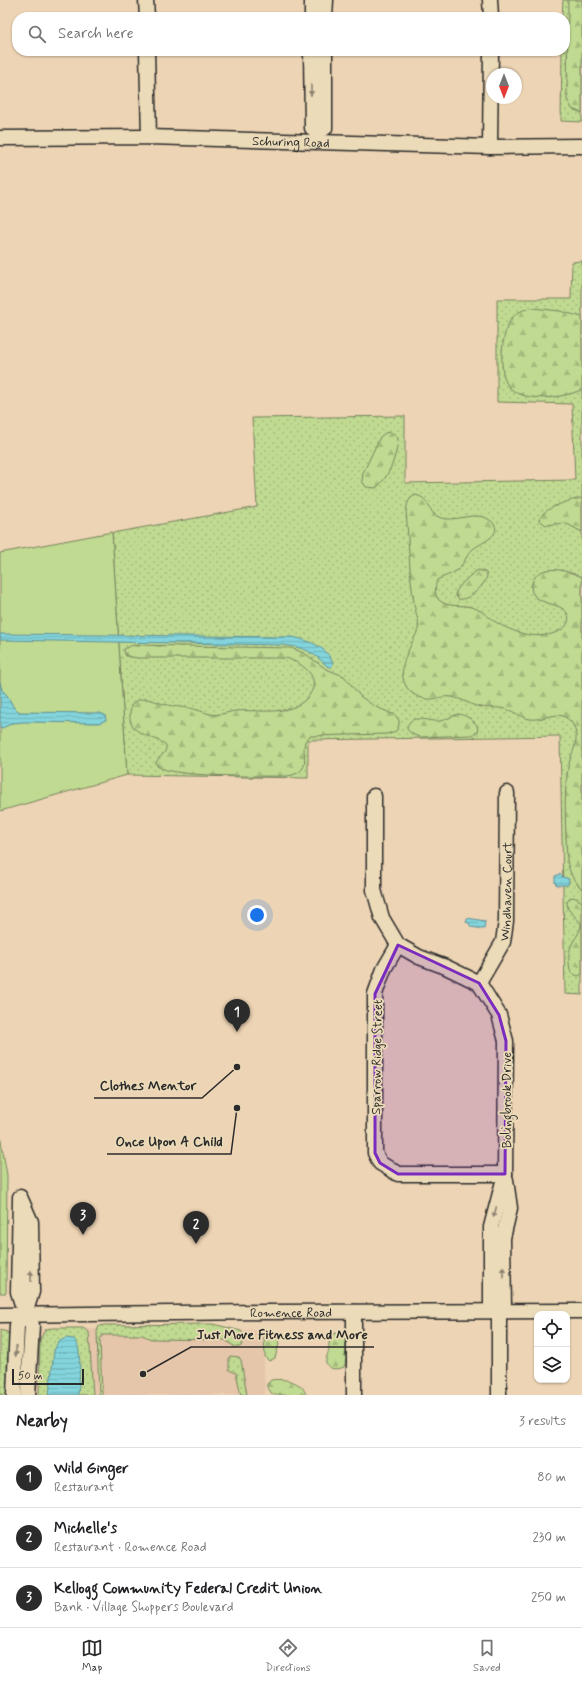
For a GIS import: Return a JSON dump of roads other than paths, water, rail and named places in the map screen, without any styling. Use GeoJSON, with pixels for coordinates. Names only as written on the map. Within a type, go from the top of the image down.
{"type":"FeatureCollection","features":[{"type":"Feature","properties":{"kind":"street"},"geometry":{"type":"LineString","coordinates":[[146,0],[147,12]]}},
{"type":"Feature","properties":{"kind":"street"},"geometry":{"type":"LineString","coordinates":[[312,0],[312,12]]}},
{"type":"Feature","properties":{"kind":"street"},"geometry":{"type":"LineString","coordinates":[[326,0],[326,12]]}},
{"type":"Feature","properties":{"kind":"street"},"geometry":{"type":"LineString","coordinates":[[490,0],[491,12]]}},
{"type":"Feature","properties":{"kind":"street"},"geometry":{"type":"LineString","coordinates":[[147,56],[149,137]]}},
{"type":"Feature","properties":{"kind":"street"},"geometry":{"type":"LineString","coordinates":[[311,56],[312,128],[319,136],[324,128],[325,56]]}},
{"type":"Feature","properties":{"kind":"street"},"geometry":{"type":"LineString","coordinates":[[490,147],[491,56]]}},
{"type":"Feature","properties":{"kind":"street","name":"Schuring Road"},"geometry":{"type":"LineString","coordinates":[[0,138],[319,136],[490,147],[582,146]]}},
{"type":"Feature","properties":{"kind":"street","name":"Windhaven Court"},"geometry":{"type":"LineString","coordinates":[[479,983],[503,942],[506,921],[507,793]]}},
{"type":"Feature","properties":{"kind":"street"},"geometry":{"type":"LineString","coordinates":[[374,796],[374,890],[382,918],[398,945],[419,957],[446,967],[479,983]]}},
{"type":"Feature","properties":{"kind":"street","name":"Sparrow Ridge Street"},"geometry":{"type":"LineString","coordinates":[[398,945],[384,969],[375,994],[375,1153],[380,1163],[398,1174],[505,1174]]}},
{"type":"Feature","properties":{"kind":"street","name":"Bolingbrook Drive"},"geometry":{"type":"LineString","coordinates":[[479,983],[499,1015],[506,1041],[505,1174],[491,1227],[498,1311],[500,1395]]}},
{"type":"Feature","properties":{"kind":"street"},"geometry":{"type":"LineString","coordinates":[[14,1395],[17,1325],[25,1314],[32,1292],[31,1222],[20,1197],[18,1292],[25,1314],[32,1325],[28,1395]]}},
{"type":"Feature","properties":{"kind":"street","name":"Romence Road"},"geometry":{"type":"LineString","coordinates":[[0,1314],[582,1311]]}},
{"type":"Feature","properties":{"kind":"street"},"geometry":{"type":"LineString","coordinates":[[354,1312],[354,1395]]}},
{"type":"Feature","properties":{"kind":"water"},"geometry":{"type":"Polygon","coordinates":[[[0,634],[292,637],[317,645],[327,653],[333,664],[331,667],[328,667],[308,651],[298,647],[283,645],[0,640],[0,634]]]}},
{"type":"Feature","properties":{"kind":"water"},"geometry":{"type":"Polygon","coordinates":[[[0,682],[2,690],[7,695],[14,708],[20,712],[100,713],[105,715],[106,720],[99,723],[23,722],[13,723],[0,729],[0,682]]]}},
{"type":"Feature","properties":{"kind":"water"},"geometry":{"type":"Polygon","coordinates":[[[560,874],[569,879],[568,885],[557,885],[555,883],[555,876],[560,874]]]}},
{"type":"Feature","properties":{"kind":"water"},"geometry":{"type":"Polygon","coordinates":[[[467,918],[485,921],[484,929],[471,927],[469,923],[466,922],[467,918]]]}},
{"type":"Feature","properties":{"kind":"water"},"geometry":{"type":"Polygon","coordinates":[[[66,1338],[74,1339],[79,1349],[80,1365],[78,1395],[49,1395],[54,1351],[58,1342],[66,1338]]]}},
{"type":"Feature","properties":{"kind":"place","name":"Wild Ginger"},"geometry":{"type":"Point","coordinates":[237,1032]}},
{"type":"Feature","properties":{"kind":"place","name":"Clothes Mentor"},"geometry":{"type":"Point","coordinates":[237,1067]}},
{"type":"Feature","properties":{"kind":"place","name":"Once Upon A Child"},"geometry":{"type":"Point","coordinates":[237,1108]}},
{"type":"Feature","properties":{"kind":"place","name":"Kellogg Community Federal Credit Union"},"geometry":{"type":"Point","coordinates":[83,1235]}},
{"type":"Feature","properties":{"kind":"place","name":"Michelle's"},"geometry":{"type":"Point","coordinates":[196,1244]}},
{"type":"Feature","properties":{"kind":"place","name":"Just Move Fitness and More"},"geometry":{"type":"Point","coordinates":[143,1374]}}]}
